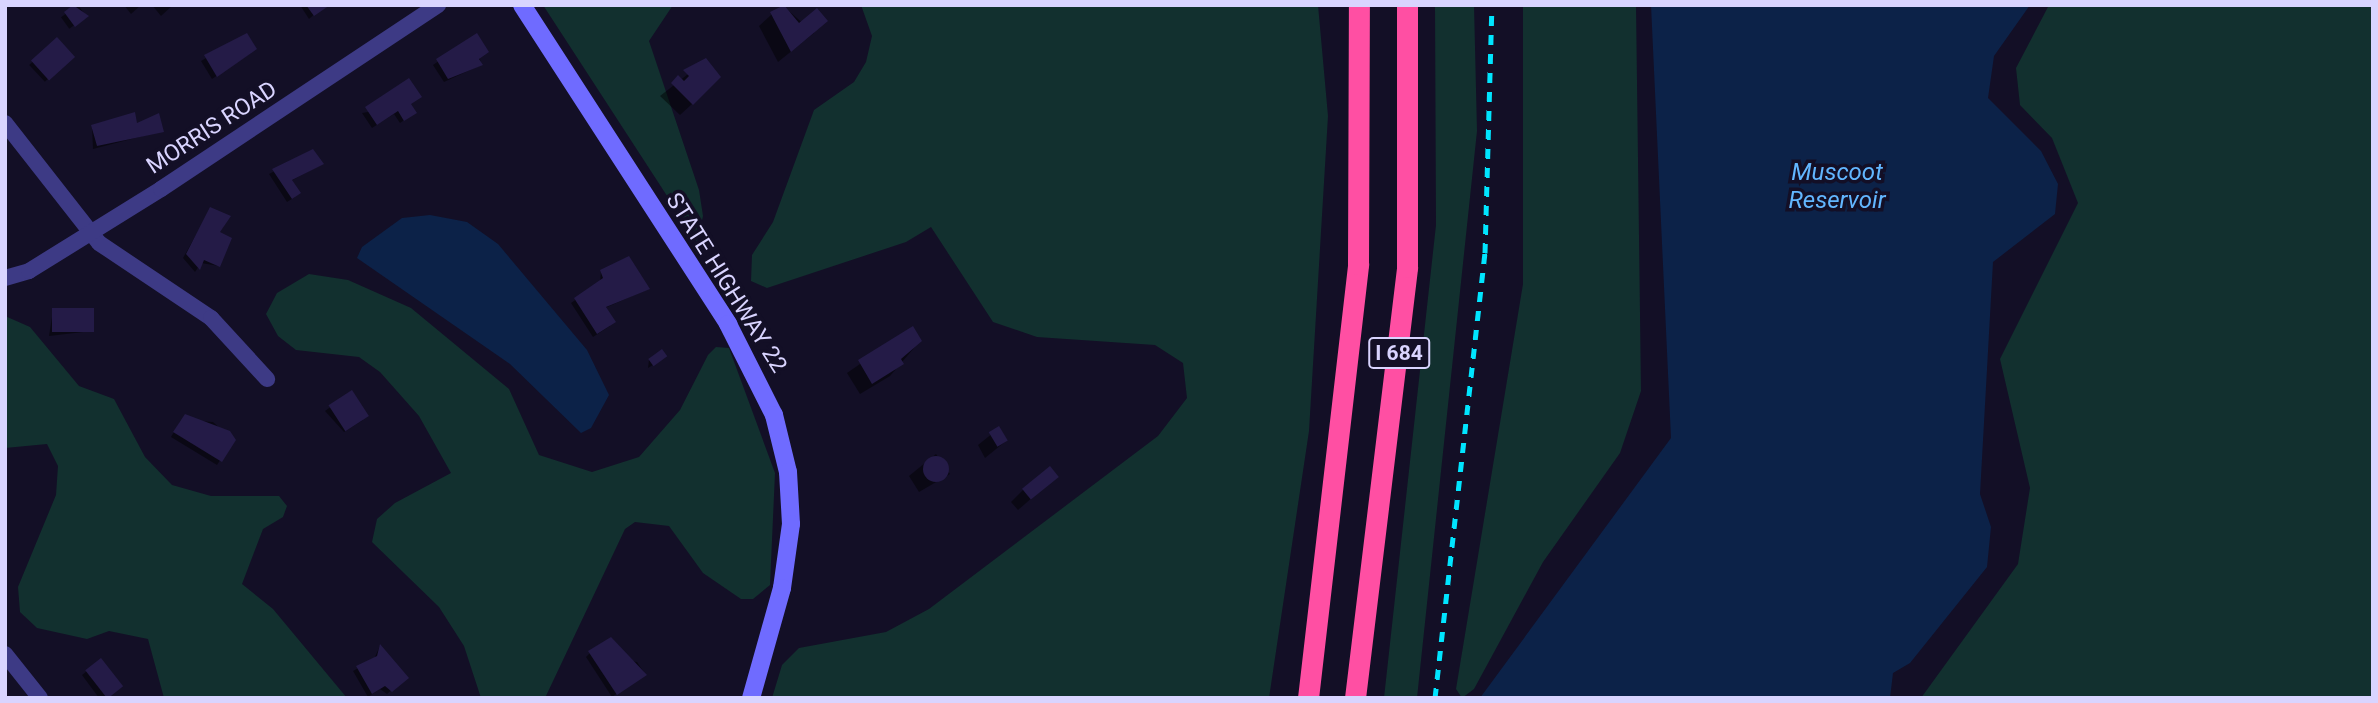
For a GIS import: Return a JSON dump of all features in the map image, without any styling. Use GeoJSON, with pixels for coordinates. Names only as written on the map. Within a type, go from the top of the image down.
{"type":"FeatureCollection","features":[{"type":"Feature","properties":{"kind":"highway","name":"I 684"},"geometry":{"type":"LineString","coordinates":[[1308,698],[1359,264],[1359,5]]}},
{"type":"Feature","properties":{"kind":"highway","name":"I 684"},"geometry":{"type":"LineString","coordinates":[[1355,698],[1407,267],[1407,5]]}},
{"type":"Feature","properties":{"kind":"main road","name":"STATE HIGHWAY 22"},"geometry":{"type":"LineString","coordinates":[[522,5],[735,336],[777,424],[788,472],[788,554],[751,698]]}},
{"type":"Feature","properties":{"kind":"street","name":"MORRIS ROAD"},"geometry":{"type":"LineString","coordinates":[[5,278],[29,271],[438,5]]}},
{"type":"Feature","properties":{"kind":"street"},"geometry":{"type":"LineString","coordinates":[[5,123],[92,230],[99,243],[211,318],[267,379]]}},
{"type":"Feature","properties":{"kind":"street"},"geometry":{"type":"LineString","coordinates":[[5,654],[40,698]]}},
{"type":"Feature","properties":{"kind":"green space"},"geometry":{"type":"Polygon","coordinates":[[[543,5],[673,5],[649,41],[699,190],[703,216],[697,242],[543,5]]]}},
{"type":"Feature","properties":{"kind":"green space"},"geometry":{"type":"Polygon","coordinates":[[[861,5],[1318,5],[1328,116],[1309,431],[1269,698],[772,698],[782,665],[799,648],[886,632],[929,609],[1158,436],[1187,398],[1183,363],[1155,345],[1037,337],[993,322],[931,227],[906,242],[767,288],[751,281],[752,255],[773,222],[814,110],[854,82],[866,62],[872,36],[861,5]]]}},
{"type":"Feature","properties":{"kind":"green space"},"geometry":{"type":"Polygon","coordinates":[[[1435,5],[1474,5],[1477,131],[1417,698],[1384,698],[1436,225],[1435,5]]]}},
{"type":"Feature","properties":{"kind":"green space"},"geometry":{"type":"Polygon","coordinates":[[[1523,5],[1636,5],[1641,391],[1620,453],[1543,562],[1474,689],[1462,698],[1456,689],[1523,284],[1523,5]]]}},
{"type":"Feature","properties":{"kind":"green space"},"geometry":{"type":"Polygon","coordinates":[[[2049,5],[2373,5],[2373,698],[1921,698],[2018,564],[2030,488],[2000,359],[2078,203],[2052,138],[2020,105],[2016,68],[2049,5]]]}},
{"type":"Feature","properties":{"kind":"green space"},"geometry":{"type":"Polygon","coordinates":[[[309,274],[348,280],[411,308],[509,389],[539,455],[592,472],[639,457],[680,410],[708,355],[716,347],[729,348],[775,473],[770,585],[753,599],[741,599],[703,573],[669,526],[635,522],[625,529],[545,698],[481,698],[464,646],[439,607],[372,542],[377,519],[395,503],[451,473],[419,416],[380,372],[359,357],[296,350],[278,336],[266,314],[277,293],[309,274]]]}},
{"type":"Feature","properties":{"kind":"green space"},"geometry":{"type":"Polygon","coordinates":[[[5,316],[30,327],[79,386],[114,399],[145,457],[172,485],[211,496],[279,496],[287,506],[283,517],[263,529],[242,584],[273,609],[347,698],[164,698],[148,639],[109,631],[87,639],[37,628],[20,612],[18,587],[56,495],[58,466],[47,444],[5,448],[5,316]]]}},
{"type":"Feature","properties":{"kind":"water","name":"Muscoot Reservoir"},"geometry":{"type":"Polygon","coordinates":[[[1651,5],[2030,5],[1994,56],[1988,98],[2041,151],[2058,184],[2055,214],[1993,262],[1980,494],[1991,527],[1987,567],[1910,663],[1893,673],[1890,698],[1480,698],[1671,438],[1651,5]]]}},
{"type":"Feature","properties":{"kind":"water"},"geometry":{"type":"Polygon","coordinates":[[[430,215],[467,222],[498,244],[587,350],[609,395],[591,428],[581,433],[510,364],[357,258],[362,247],[402,218],[430,215]]]}},
{"type":"Feature","properties":{"kind":"building"},"geometry":{"type":"Polygon","coordinates":[[[73,5],[89,16],[75,27],[64,12],[73,5]]]}},
{"type":"Feature","properties":{"kind":"building"},"geometry":{"type":"Polygon","coordinates":[[[306,5],[330,5],[314,16],[306,5]]]}},
{"type":"Feature","properties":{"kind":"building"},"geometry":{"type":"Polygon","coordinates":[[[784,5],[799,23],[817,8],[828,21],[791,52],[770,12],[784,5]]]}},
{"type":"Feature","properties":{"kind":"building"},"geometry":{"type":"Polygon","coordinates":[[[247,33],[257,49],[217,77],[204,55],[247,33]]]}},
{"type":"Feature","properties":{"kind":"building"},"geometry":{"type":"Polygon","coordinates":[[[477,33],[489,52],[479,59],[483,65],[448,79],[436,59],[477,33]]]}},
{"type":"Feature","properties":{"kind":"building"},"geometry":{"type":"Polygon","coordinates":[[[57,37],[75,57],[49,80],[31,60],[57,37]]]}},
{"type":"Feature","properties":{"kind":"building"},"geometry":{"type":"Polygon","coordinates":[[[706,58],[721,77],[693,105],[671,83],[678,75],[684,81],[689,76],[683,70],[706,58]]]}},
{"type":"Feature","properties":{"kind":"building"},"geometry":{"type":"Polygon","coordinates":[[[409,78],[422,97],[411,104],[417,113],[404,121],[398,111],[377,125],[365,107],[409,78]]]}},
{"type":"Feature","properties":{"kind":"building"},"geometry":{"type":"Polygon","coordinates":[[[135,112],[137,123],[159,113],[164,132],[97,146],[91,125],[135,112]]]}},
{"type":"Feature","properties":{"kind":"building"},"geometry":{"type":"Polygon","coordinates":[[[313,149],[324,164],[292,180],[301,193],[292,199],[272,169],[313,149]]]}},
{"type":"Feature","properties":{"kind":"building"},"geometry":{"type":"Polygon","coordinates":[[[210,207],[231,216],[220,232],[232,238],[220,267],[204,260],[200,270],[186,254],[210,207]]]}},
{"type":"Feature","properties":{"kind":"building"},"geometry":{"type":"Polygon","coordinates":[[[629,256],[650,289],[606,307],[616,322],[597,334],[574,298],[603,278],[600,270],[629,256]]]}},
{"type":"Feature","properties":{"kind":"building"},"geometry":{"type":"Polygon","coordinates":[[[52,308],[94,308],[94,332],[52,332],[52,308]]]}},
{"type":"Feature","properties":{"kind":"building"},"geometry":{"type":"Polygon","coordinates":[[[913,326],[922,341],[901,359],[904,364],[872,384],[858,360],[913,326]]]}},
{"type":"Feature","properties":{"kind":"building"},"geometry":{"type":"Polygon","coordinates":[[[662,349],[667,356],[654,366],[648,359],[662,349]]]}},
{"type":"Feature","properties":{"kind":"building"},"geometry":{"type":"Polygon","coordinates":[[[352,390],[369,416],[345,431],[329,405],[352,390]]]}},
{"type":"Feature","properties":{"kind":"building"},"geometry":{"type":"Polygon","coordinates":[[[185,414],[230,431],[236,440],[222,462],[173,432],[185,414]]]}},
{"type":"Feature","properties":{"kind":"building"},"geometry":{"type":"Polygon","coordinates":[[[999,426],[1008,441],[997,447],[989,432],[999,426]]]}},
{"type":"Feature","properties":{"kind":"building"},"geometry":{"type":"Polygon","coordinates":[[[936,456],[945,460],[949,469],[945,478],[936,482],[927,478],[923,469],[927,460],[936,456]]]}},
{"type":"Feature","properties":{"kind":"building"},"geometry":{"type":"Polygon","coordinates":[[[1050,466],[1059,477],[1031,500],[1022,489],[1050,466]]]}},
{"type":"Feature","properties":{"kind":"building"},"geometry":{"type":"Polygon","coordinates":[[[611,637],[647,675],[617,695],[588,651],[611,637]]]}},
{"type":"Feature","properties":{"kind":"building"},"geometry":{"type":"Polygon","coordinates":[[[380,644],[409,678],[392,692],[385,686],[372,694],[356,666],[377,656],[380,644]]]}},
{"type":"Feature","properties":{"kind":"building"},"geometry":{"type":"Polygon","coordinates":[[[101,658],[123,686],[107,698],[85,670],[101,658]]]}},
{"type":"Feature","properties":{"kind":"railway"},"geometry":{"type":"LineString","coordinates":[[1435,698],[1485,253],[1492,5]]}}]}
